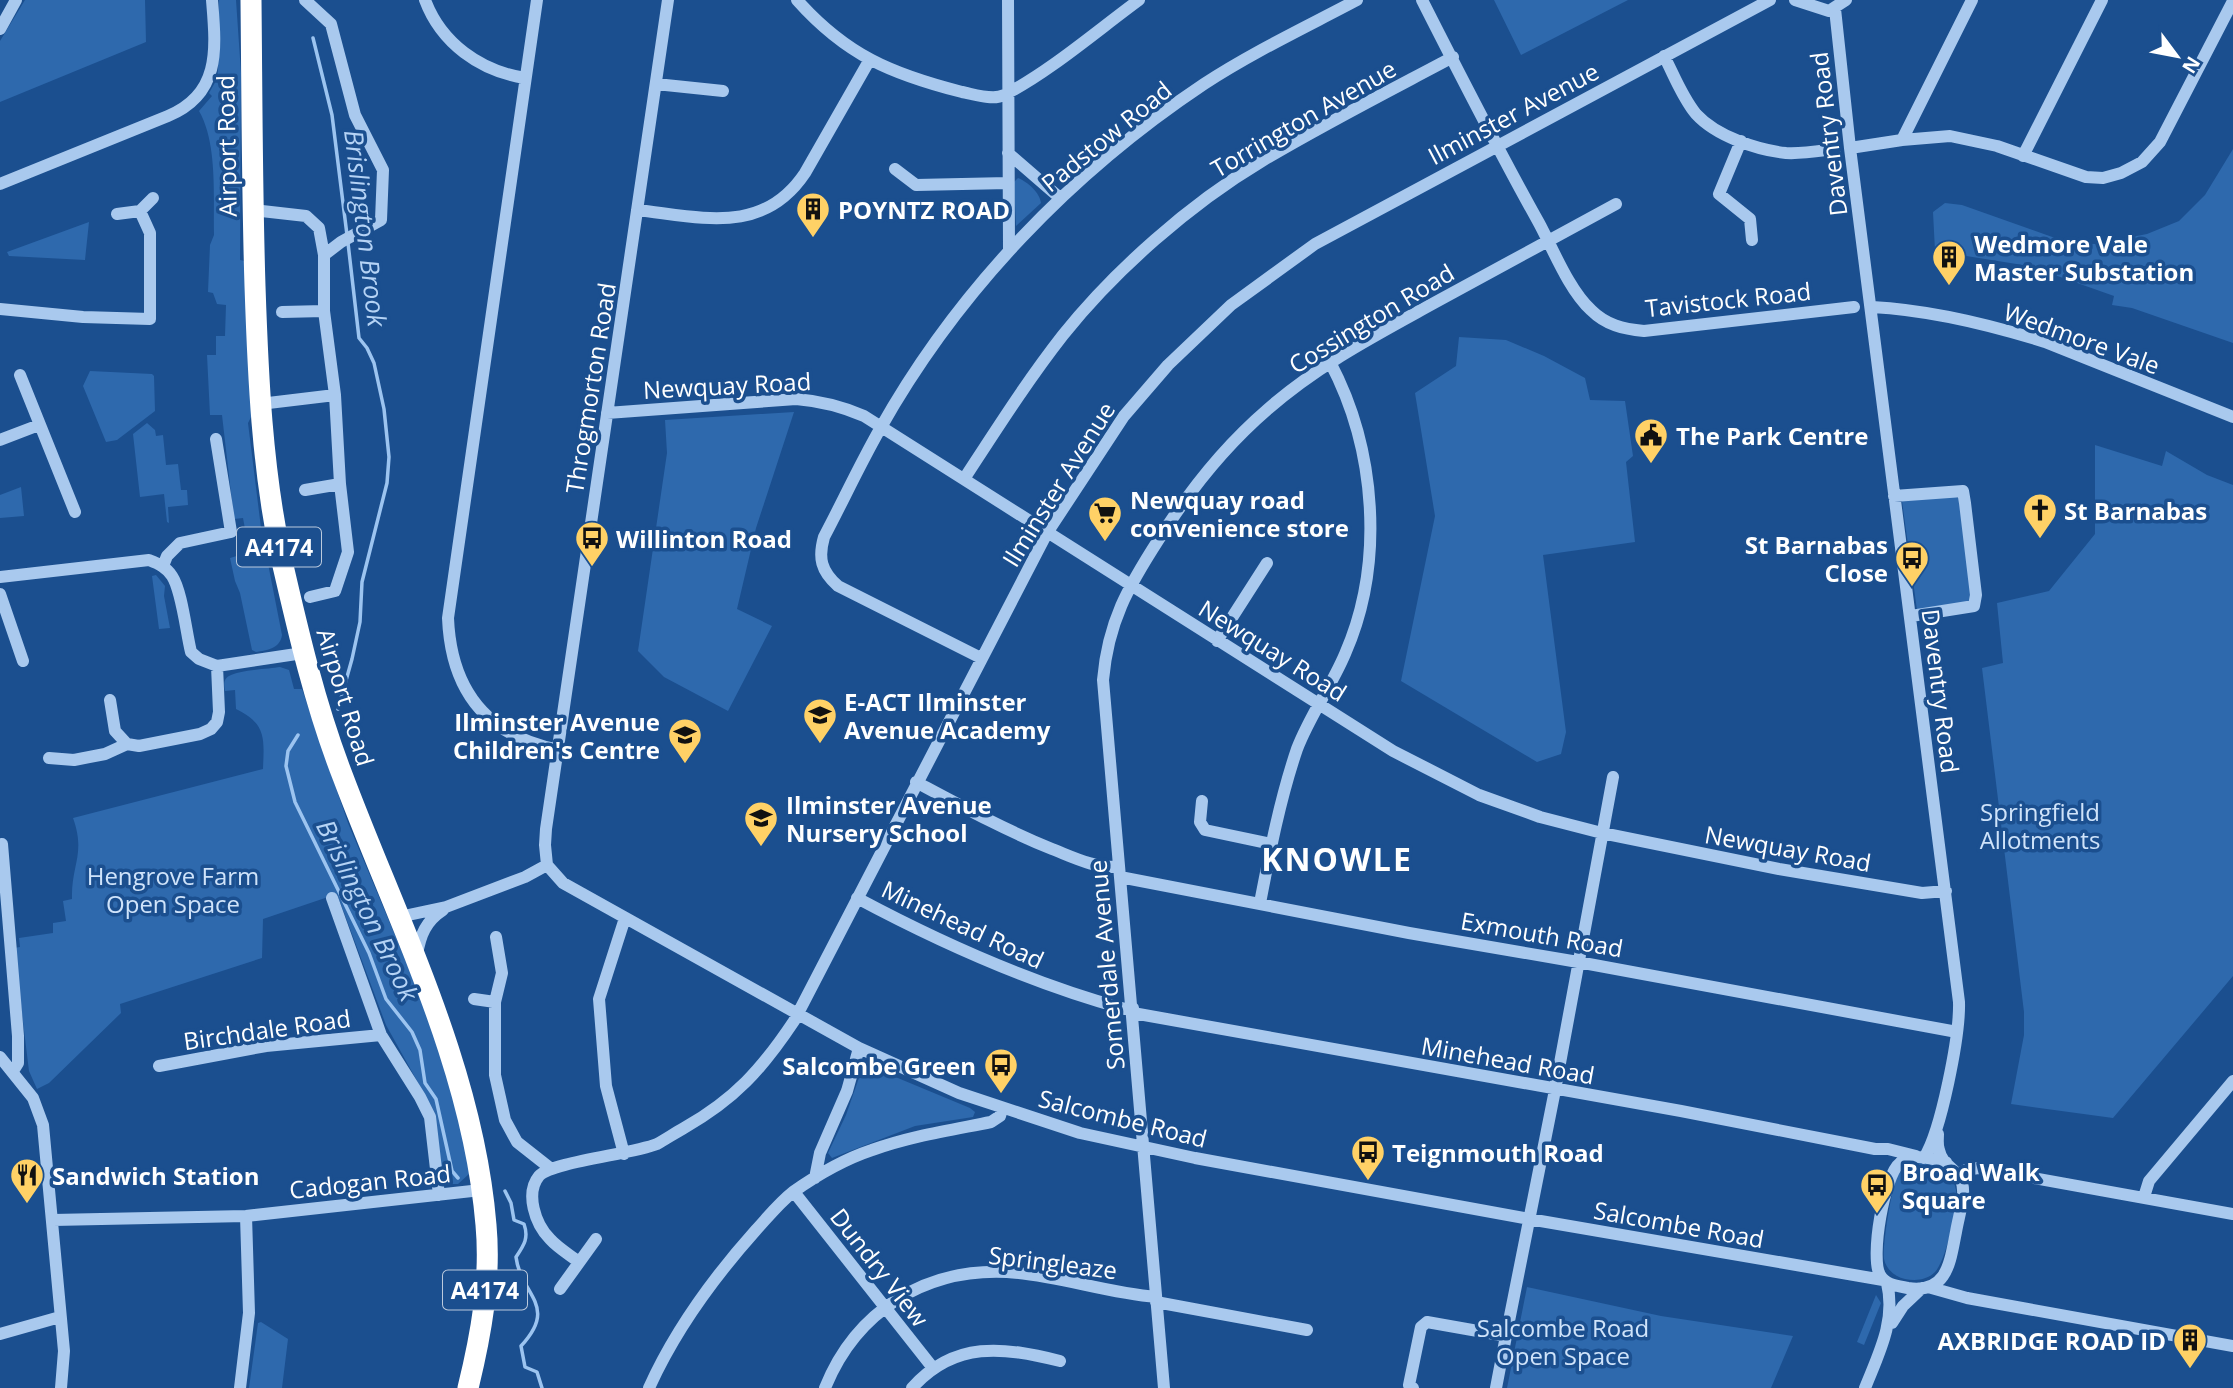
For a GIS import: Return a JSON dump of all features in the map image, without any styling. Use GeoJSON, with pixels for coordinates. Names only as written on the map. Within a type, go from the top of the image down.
{"type":"FeatureCollection","features":[{"type":"Feature","properties":{"kind":"highway","name":"Airport Road"},"geometry":{"type":"LineString","coordinates":[[250,0],[253,210],[260,404],[271,502],[303,653],[316,699],[342,776],[416,961],[461,1085],[472,1132],[486,1226],[487,1272],[476,1357],[468,1388]]}},
{"type":"Feature","properties":{"kind":"street"},"geometry":{"type":"LineString","coordinates":[[0,29],[16,0]]}},
{"type":"Feature","properties":{"kind":"street"},"geometry":{"type":"LineString","coordinates":[[0,184],[192,104],[202,92],[211,70],[212,0]]}},
{"type":"Feature","properties":{"kind":"street"},"geometry":{"type":"LineString","coordinates":[[305,0],[331,24],[355,115],[383,170],[381,220],[341,242],[324,255]]}},
{"type":"Feature","properties":{"kind":"street"},"geometry":{"type":"LineString","coordinates":[[425,0],[438,27],[469,57],[495,71],[525,78]]}},
{"type":"Feature","properties":{"kind":"street"},"geometry":{"type":"LineString","coordinates":[[537,0],[449,599],[449,636],[458,676],[475,705],[502,729],[532,744],[559,750]]}},
{"type":"Feature","properties":{"kind":"street","name":"Throgmorton Road"},"geometry":{"type":"LineString","coordinates":[[547,865],[546,829],[668,0]]}},
{"type":"Feature","properties":{"kind":"street"},"geometry":{"type":"LineString","coordinates":[[797,0],[825,29],[869,61],[919,80],[970,94],[1002,97],[1139,0]]}},
{"type":"Feature","properties":{"kind":"street"},"geometry":{"type":"LineString","coordinates":[[1008,0],[1009,249]]}},
{"type":"Feature","properties":{"kind":"street","name":"Padstow Road"},"geometry":{"type":"LineString","coordinates":[[981,658],[838,586],[821,564],[820,551],[824,537],[881,428],[944,331],[1009,249],[1060,198],[1124,142],[1204,85],[1241,61],[1357,0]]}},
{"type":"Feature","properties":{"kind":"street","name":"Tavistock Road"},"geometry":{"type":"LineString","coordinates":[[1422,0],[1548,240],[1580,297],[1599,318],[1626,330],[1644,331],[1854,307]]}},
{"type":"Feature","properties":{"kind":"street","name":"Ilminster Avenue"},"geometry":{"type":"LineString","coordinates":[[550,1168],[624,1154],[657,1143],[727,1101],[762,1066],[794,1021],[1047,533],[1125,416],[1168,365],[1231,305],[1315,244],[1770,0]]}},
{"type":"Feature","properties":{"kind":"street"},"geometry":{"type":"LineString","coordinates":[[1795,0],[1823,10],[1835,9],[1846,0]]}},
{"type":"Feature","properties":{"kind":"street"},"geometry":{"type":"LineString","coordinates":[[1902,139],[1972,0]]}},
{"type":"Feature","properties":{"kind":"street"},"geometry":{"type":"LineString","coordinates":[[2023,156],[2102,0]]}},
{"type":"Feature","properties":{"kind":"street"},"geometry":{"type":"LineString","coordinates":[[1850,148],[1902,139],[1955,136],[1997,146],[2075,174],[2092,178],[2115,175],[2142,162],[2160,142],[2233,1]]}},
{"type":"Feature","properties":{"kind":"street","name":"Daventry Road"},"geometry":{"type":"LineString","coordinates":[[1835,9],[1850,148],[1959,1002],[1957,1032],[1938,1127],[1930,1148],[1920,1157]]}},
{"type":"Feature","properties":{"kind":"street"},"geometry":{"type":"LineString","coordinates":[[1664,56],[1697,114],[1706,123],[1741,141],[1787,153],[1835,149]]}},
{"type":"Feature","properties":{"kind":"street","name":"Torrington Avenue"},"geometry":{"type":"LineString","coordinates":[[964,480],[1019,393],[1065,333],[1129,265],[1163,235],[1203,202],[1260,162],[1452,57]]}},
{"type":"Feature","properties":{"kind":"street"},"geometry":{"type":"LineString","coordinates":[[638,210],[726,220],[752,214],[776,203],[796,186],[805,173],[869,61]]}},
{"type":"Feature","properties":{"kind":"street"},"geometry":{"type":"LineString","coordinates":[[656,84],[723,91]]}},
{"type":"Feature","properties":{"kind":"street"},"geometry":{"type":"LineString","coordinates":[[1741,141],[1719,194],[1751,219],[1752,240]]}},
{"type":"Feature","properties":{"kind":"street"},"geometry":{"type":"LineString","coordinates":[[1008,153],[1060,198]]}},
{"type":"Feature","properties":{"kind":"street"},"geometry":{"type":"LineString","coordinates":[[895,169],[916,185],[1008,183]]}},
{"type":"Feature","properties":{"kind":"street"},"geometry":{"type":"LineString","coordinates":[[117,214],[141,211],[153,198]]}},
{"type":"Feature","properties":{"kind":"street","name":"Cossington Road"},"geometry":{"type":"LineString","coordinates":[[1129,584],[1174,515],[1217,459],[1268,410],[1330,362],[1616,204]]}},
{"type":"Feature","properties":{"kind":"street"},"geometry":{"type":"LineString","coordinates":[[253,210],[306,216],[319,228],[324,255],[324,311],[335,395],[340,484],[348,552],[335,591],[310,597]]}},
{"type":"Feature","properties":{"kind":"street"},"geometry":{"type":"LineString","coordinates":[[0,309],[72,316],[150,319],[150,233],[141,211]]}},
{"type":"Feature","properties":{"kind":"street","name":"Wedmore Vale"},"geometry":{"type":"LineString","coordinates":[[1872,307],[1968,321],[2019,333],[2233,417]]}},
{"type":"Feature","properties":{"kind":"street"},"geometry":{"type":"LineString","coordinates":[[282,312],[324,311]]}},
{"type":"Feature","properties":{"kind":"street"},"geometry":{"type":"LineString","coordinates":[[1260,903],[1271,844],[1298,748],[1352,637],[1367,569],[1370,507],[1360,437],[1347,398],[1330,362]]}},
{"type":"Feature","properties":{"kind":"street"},"geometry":{"type":"LineString","coordinates":[[20,375],[75,512]]}},
{"type":"Feature","properties":{"kind":"street"},"geometry":{"type":"LineString","coordinates":[[260,404],[335,395]]}},
{"type":"Feature","properties":{"kind":"street","name":"Newquay Road"},"geometry":{"type":"LineString","coordinates":[[607,413],[796,399],[821,401],[845,408],[864,416],[1422,768],[1479,795],[1540,817],[1602,833],[1779,869],[1909,891],[1946,891]]}},
{"type":"Feature","properties":{"kind":"street"},"geometry":{"type":"LineString","coordinates":[[0,440],[39,425]]}},
{"type":"Feature","properties":{"kind":"street"},"geometry":{"type":"LineString","coordinates":[[163,566],[167,556],[180,543],[231,532],[216,439]]}},
{"type":"Feature","properties":{"kind":"street"},"geometry":{"type":"LineString","coordinates":[[305,490],[340,484]]}},
{"type":"Feature","properties":{"kind":"street"},"geometry":{"type":"LineString","coordinates":[[1894,496],[1963,491],[1965,503],[1976,595],[1974,606],[1911,616]]}},
{"type":"Feature","properties":{"kind":"street"},"geometry":{"type":"LineString","coordinates":[[0,577],[149,560],[163,566],[172,576],[191,652],[198,659],[217,666],[303,653]]}},
{"type":"Feature","properties":{"kind":"street"},"geometry":{"type":"LineString","coordinates":[[1217,640],[1266,563]]}},
{"type":"Feature","properties":{"kind":"street","name":"Somerdale Avenue"},"geometry":{"type":"LineString","coordinates":[[1129,584],[1110,634],[1103,680],[1164,1388]]}},
{"type":"Feature","properties":{"kind":"street"},"geometry":{"type":"LineString","coordinates":[[0,594],[23,661]]}},
{"type":"Feature","properties":{"kind":"street"},"geometry":{"type":"LineString","coordinates":[[48,758],[74,760],[105,754],[127,744],[139,746],[200,734],[211,729],[217,722],[219,712],[217,666]]}},
{"type":"Feature","properties":{"kind":"street"},"geometry":{"type":"LineString","coordinates":[[110,700],[114,731],[127,744]]}},
{"type":"Feature","properties":{"kind":"street"},"geometry":{"type":"LineString","coordinates":[[1496,1388],[1613,777]]}},
{"type":"Feature","properties":{"kind":"street","name":"Exmouth Road"},"geometry":{"type":"LineString","coordinates":[[916,782],[990,822],[1091,865],[1119,872],[1409,933],[1957,1032]]}},
{"type":"Feature","properties":{"kind":"street"},"geometry":{"type":"LineString","coordinates":[[1202,802],[1200,822],[1205,830],[1271,844]]}},
{"type":"Feature","properties":{"kind":"street"},"geometry":{"type":"LineString","coordinates":[[2,844],[18,1036],[18,1063],[13,1071]]}},
{"type":"Feature","properties":{"kind":"street"},"geometry":{"type":"LineString","coordinates":[[399,917],[446,907],[525,877],[547,865]]}},
{"type":"Feature","properties":{"kind":"street","name":"Salcombe Road"},"geometry":{"type":"LineString","coordinates":[[547,865],[563,883],[859,1048],[959,1093],[1002,1109],[1080,1133],[1143,1147],[1529,1219],[1885,1281]]}},
{"type":"Feature","properties":{"kind":"street"},"geometry":{"type":"LineString","coordinates":[[332,898],[381,1035],[430,1118],[439,1195]]}},
{"type":"Feature","properties":{"kind":"street","name":"Minehead Road"},"geometry":{"type":"LineString","coordinates":[[857,898],[944,943],[1031,980],[1125,1009],[1920,1157]]}},
{"type":"Feature","properties":{"kind":"street"},"geometry":{"type":"LineString","coordinates":[[416,961],[419,937],[432,917],[446,907]]}},
{"type":"Feature","properties":{"kind":"street"},"geometry":{"type":"LineString","coordinates":[[624,1154],[606,1086],[599,999],[625,918]]}},
{"type":"Feature","properties":{"kind":"street"},"geometry":{"type":"LineString","coordinates":[[496,937],[502,973],[495,1002],[495,1075],[505,1120],[517,1142],[550,1168],[539,1176],[531,1194],[538,1220],[549,1238],[579,1262]]}},
{"type":"Feature","properties":{"kind":"street"},"geometry":{"type":"LineString","coordinates":[[474,999],[495,1002]]}},
{"type":"Feature","properties":{"kind":"street","name":"Birchdale Road"},"geometry":{"type":"LineString","coordinates":[[159,1066],[266,1046],[381,1035]]}},
{"type":"Feature","properties":{"kind":"street"},"geometry":{"type":"LineString","coordinates":[[815,1178],[820,1153],[847,1091],[859,1048]]}},
{"type":"Feature","properties":{"kind":"street"},"geometry":{"type":"LineString","coordinates":[[0,1056],[33,1098],[43,1125],[64,1351],[61,1388]]}},
{"type":"Feature","properties":{"kind":"street"},"geometry":{"type":"LineString","coordinates":[[2144,1197],[2149,1181],[2233,1080]]}},
{"type":"Feature","properties":{"kind":"street"},"geometry":{"type":"LineString","coordinates":[[649,1388],[702,1297],[745,1243],[794,1192],[815,1178],[872,1150],[916,1136],[991,1122],[1000,1116],[1002,1109]]}},
{"type":"Feature","properties":{"kind":"street","name":"Daventry Road"},"geometry":{"type":"LineString","coordinates":[[1938,1127],[1939,1150],[1946,1162]]}},
{"type":"Feature","properties":{"kind":"street"},"geometry":{"type":"LineString","coordinates":[[1875,1149],[1889,1158],[1889,1178],[1876,1252],[1878,1273],[1885,1281],[1891,1311],[1888,1329]]}},
{"type":"Feature","properties":{"kind":"street"},"geometry":{"type":"LineString","coordinates":[[1865,1388],[1888,1329],[1903,1306],[1944,1277],[1963,1197],[1963,1184],[1959,1174],[1946,1162],[1920,1157],[1899,1163],[1889,1178]]}},
{"type":"Feature","properties":{"kind":"street"},"geometry":{"type":"LineString","coordinates":[[1959,1174],[1978,1168],[2233,1214]]}},
{"type":"Feature","properties":{"kind":"street","name":"Cadogan Road"},"geometry":{"type":"LineString","coordinates":[[53,1220],[246,1216],[481,1190]]}},
{"type":"Feature","properties":{"kind":"street","name":"Dundry View"},"geometry":{"type":"LineString","coordinates":[[794,1192],[933,1368]]}},
{"type":"Feature","properties":{"kind":"street"},"geometry":{"type":"LineString","coordinates":[[240,1388],[249,1313],[246,1216]]}},
{"type":"Feature","properties":{"kind":"street"},"geometry":{"type":"LineString","coordinates":[[560,1289],[596,1239]]}},
{"type":"Feature","properties":{"kind":"street"},"geometry":{"type":"LineString","coordinates":[[1853,1276],[1867,1269],[1876,1252]]}},
{"type":"Feature","properties":{"kind":"street"},"geometry":{"type":"LineString","coordinates":[[1949,1265],[1950,1283],[1958,1296]]}},
{"type":"Feature","properties":{"kind":"street","name":"Springleaze"},"geometry":{"type":"LineString","coordinates":[[825,1388],[846,1349],[870,1320],[885,1307],[905,1293],[932,1282],[982,1272],[1010,1272],[1307,1330]]}},
{"type":"Feature","properties":{"kind":"street"},"geometry":{"type":"LineString","coordinates":[[1885,1281],[1910,1288],[1925,1288],[2233,1346]]}},
{"type":"Feature","properties":{"kind":"street"},"geometry":{"type":"LineString","coordinates":[[0,1334],[60,1317]]}},
{"type":"Feature","properties":{"kind":"street"},"geometry":{"type":"LineString","coordinates":[[1413,1388],[1409,1385],[1421,1327],[1427,1322],[1506,1336]]}},
{"type":"Feature","properties":{"kind":"street"},"geometry":{"type":"LineString","coordinates":[[912,1388],[933,1368],[952,1358],[978,1350],[1020,1351],[1060,1361]]}},
{"type":"Feature","properties":{"kind":"green space"},"geometry":{"type":"Polygon","coordinates":[[[25,0],[145,0],[146,42],[0,102],[0,41],[25,0]]]}},
{"type":"Feature","properties":{"kind":"green space"},"geometry":{"type":"Polygon","coordinates":[[[219,0],[236,0],[241,73],[240,260],[245,261],[253,413],[248,423],[261,528],[282,635],[276,646],[256,652],[252,650],[230,558],[240,555],[238,548],[248,545],[243,518],[234,519],[222,415],[210,415],[207,355],[216,355],[216,336],[225,336],[226,305],[217,304],[213,293],[208,292],[210,245],[214,235],[213,172],[209,139],[199,111],[212,96],[209,93],[217,79],[219,0]]]}},
{"type":"Feature","properties":{"kind":"green space"},"geometry":{"type":"Polygon","coordinates":[[[1494,0],[1628,0],[1521,55],[1494,0]]]}},
{"type":"Feature","properties":{"kind":"green space"},"geometry":{"type":"Polygon","coordinates":[[[2233,149],[2233,343],[2132,308],[2112,305],[2114,296],[2029,266],[1935,251],[1933,212],[1945,203],[1962,205],[2069,243],[2096,244],[2147,234],[2179,221],[2205,195],[2233,149]]]}},
{"type":"Feature","properties":{"kind":"green space"},"geometry":{"type":"Polygon","coordinates":[[[1018,178],[1033,188],[1041,203],[1016,226],[1014,182],[1018,178]]]}},
{"type":"Feature","properties":{"kind":"green space"},"geometry":{"type":"Polygon","coordinates":[[[89,222],[85,260],[9,256],[7,252],[89,222]]]}},
{"type":"Feature","properties":{"kind":"green space"},"geometry":{"type":"Polygon","coordinates":[[[1459,337],[1506,340],[1585,378],[1590,400],[1625,401],[1633,456],[1626,462],[1635,542],[1543,555],[1566,732],[1561,754],[1537,762],[1401,681],[1435,516],[1415,393],[1456,366],[1459,337]]]}},
{"type":"Feature","properties":{"kind":"green space"},"geometry":{"type":"Polygon","coordinates":[[[90,371],[152,374],[155,411],[117,440],[106,442],[83,386],[90,371]]]}},
{"type":"Feature","properties":{"kind":"green space"},"geometry":{"type":"Polygon","coordinates":[[[794,412],[756,528],[737,609],[772,626],[728,711],[664,677],[638,651],[667,453],[665,420],[794,412]]]}},
{"type":"Feature","properties":{"kind":"green space"},"geometry":{"type":"Polygon","coordinates":[[[147,423],[155,430],[156,436],[163,435],[166,465],[178,464],[181,490],[187,490],[188,505],[168,507],[169,523],[164,494],[140,497],[133,434],[147,423]]]}},
{"type":"Feature","properties":{"kind":"green space","name":"Springfield Allotments"},"geometry":{"type":"Polygon","coordinates":[[[2095,445],[2162,466],[2166,451],[2207,475],[2233,485],[2233,976],[2113,1118],[2011,1104],[2024,1035],[2024,1012],[1982,668],[2003,663],[1997,603],[2049,591],[2095,534],[2095,445]]]}},
{"type":"Feature","properties":{"kind":"green space"},"geometry":{"type":"Polygon","coordinates":[[[21,487],[24,516],[0,518],[0,495],[21,487]]]}},
{"type":"Feature","properties":{"kind":"green space"},"geometry":{"type":"Polygon","coordinates":[[[1952,495],[1958,498],[1961,505],[1973,604],[1917,610],[1902,501],[1952,495]]]}},
{"type":"Feature","properties":{"kind":"green space"},"geometry":{"type":"Polygon","coordinates":[[[156,575],[165,586],[164,596],[170,628],[159,629],[152,576],[156,575]]]}},
{"type":"Feature","properties":{"kind":"green space","name":"Hengrove Farm Open Space"},"geometry":{"type":"Polygon","coordinates":[[[280,667],[289,670],[294,689],[302,689],[348,823],[436,1033],[471,1166],[469,1174],[458,1184],[446,1184],[442,1181],[431,1106],[386,1025],[337,894],[263,919],[262,958],[120,1004],[121,1013],[49,1083],[37,1089],[29,1071],[14,948],[20,947],[19,938],[53,933],[53,923],[66,921],[63,901],[72,899],[78,850],[73,818],[263,769],[262,733],[253,720],[236,709],[235,690],[225,691],[224,683],[227,677],[233,674],[280,667]]]}},
{"type":"Feature","properties":{"kind":"green space"},"geometry":{"type":"Polygon","coordinates":[[[869,1066],[970,1108],[975,1112],[973,1117],[915,1126],[832,1158],[828,1153],[846,1115],[861,1072],[869,1066]]]}},
{"type":"Feature","properties":{"kind":"green space"},"geometry":{"type":"Polygon","coordinates":[[[1921,1163],[1941,1168],[1950,1175],[1956,1190],[1955,1208],[1947,1245],[1939,1266],[1928,1277],[1909,1280],[1901,1278],[1887,1266],[1884,1259],[1884,1242],[1890,1202],[1898,1175],[1908,1166],[1921,1163]]]}},
{"type":"Feature","properties":{"kind":"green space","name":"Salcombe Road Open Space"},"geometry":{"type":"Polygon","coordinates":[[[1527,1287],[1661,1316],[1793,1336],[1771,1388],[1507,1388],[1527,1287]]]}},
{"type":"Feature","properties":{"kind":"green space"},"geometry":{"type":"Polygon","coordinates":[[[1876,1295],[1881,1303],[1864,1345],[1857,1342],[1876,1295]]]}},
{"type":"Feature","properties":{"kind":"green space"},"geometry":{"type":"Polygon","coordinates":[[[261,1322],[288,1339],[282,1388],[249,1388],[258,1323],[261,1322]]]}},
{"type":"Feature","properties":{"kind":"waterway","name":"Brislington Brook"},"geometry":{"type":"LineString","coordinates":[[313,38],[332,115],[347,235]]}},
{"type":"Feature","properties":{"kind":"waterway","name":"Brislington Brook"},"geometry":{"type":"LineString","coordinates":[[338,709],[360,622],[362,582],[387,483],[389,457],[384,409],[374,363],[359,338],[348,243]]}},
{"type":"Feature","properties":{"kind":"waterway","name":"Brislington Brook"},"geometry":{"type":"LineString","coordinates":[[298,735],[288,751],[286,766],[295,802],[369,953],[386,999],[412,1032],[420,1050],[425,1083],[436,1099],[452,1171],[458,1178]]}},
{"type":"Feature","properties":{"kind":"waterway","name":"Brislington Brook"},"geometry":{"type":"LineString","coordinates":[[505,1191],[511,1203],[514,1220],[524,1224],[526,1233],[525,1241],[516,1257],[524,1282],[535,1301],[537,1320],[521,1346],[525,1367],[537,1372],[542,1388]]}},
{"type":"Feature","properties":{"kind":"place","name":"POYNTZ ROAD"},"geometry":{"type":"Point","coordinates":[813,239]}},
{"type":"Feature","properties":{"kind":"place","name":"Wedmore Vale Master Substation"},"geometry":{"type":"Point","coordinates":[1949,287]}},
{"type":"Feature","properties":{"kind":"place","name":"The Park Centre"},"geometry":{"type":"Point","coordinates":[1651,465]}},
{"type":"Feature","properties":{"kind":"place","name":"St Barnabas"},"geometry":{"type":"Point","coordinates":[2040,540]}},
{"type":"Feature","properties":{"kind":"place","name":"Newquay road convenience store"},"geometry":{"type":"Point","coordinates":[1105,543]}},
{"type":"Feature","properties":{"kind":"place","name":"Willinton Road"},"geometry":{"type":"Point","coordinates":[592,568]}},
{"type":"Feature","properties":{"kind":"place","name":"St Barnabas Close"},"geometry":{"type":"Point","coordinates":[1912,588]}},
{"type":"Feature","properties":{"kind":"place","name":"E-ACT Ilminster Avenue Academy"},"geometry":{"type":"Point","coordinates":[820,745]}},
{"type":"Feature","properties":{"kind":"place","name":"Ilminster Avenue Children's Centre"},"geometry":{"type":"Point","coordinates":[685,765]}},
{"type":"Feature","properties":{"kind":"place","name":"Ilminster Avenue Nursery School"},"geometry":{"type":"Point","coordinates":[761,848]}},
{"type":"Feature","properties":{"kind":"place","name":"Salcombe Green"},"geometry":{"type":"Point","coordinates":[1001,1095]}},
{"type":"Feature","properties":{"kind":"place","name":"Teignmouth Road"},"geometry":{"type":"Point","coordinates":[1368,1182]}},
{"type":"Feature","properties":{"kind":"place","name":"Sandwich Station"},"geometry":{"type":"Point","coordinates":[27,1205]}},
{"type":"Feature","properties":{"kind":"place","name":"Broad Walk Square"},"geometry":{"type":"Point","coordinates":[1877,1215]}},
{"type":"Feature","properties":{"kind":"place","name":"AXBRIDGE ROAD ID"},"geometry":{"type":"Point","coordinates":[2190,1370]}},
{"type":"Feature","properties":{"kind":"district","name":"KNOWLE"},"geometry":{"type":"Point","coordinates":[1337,858]}}]}
